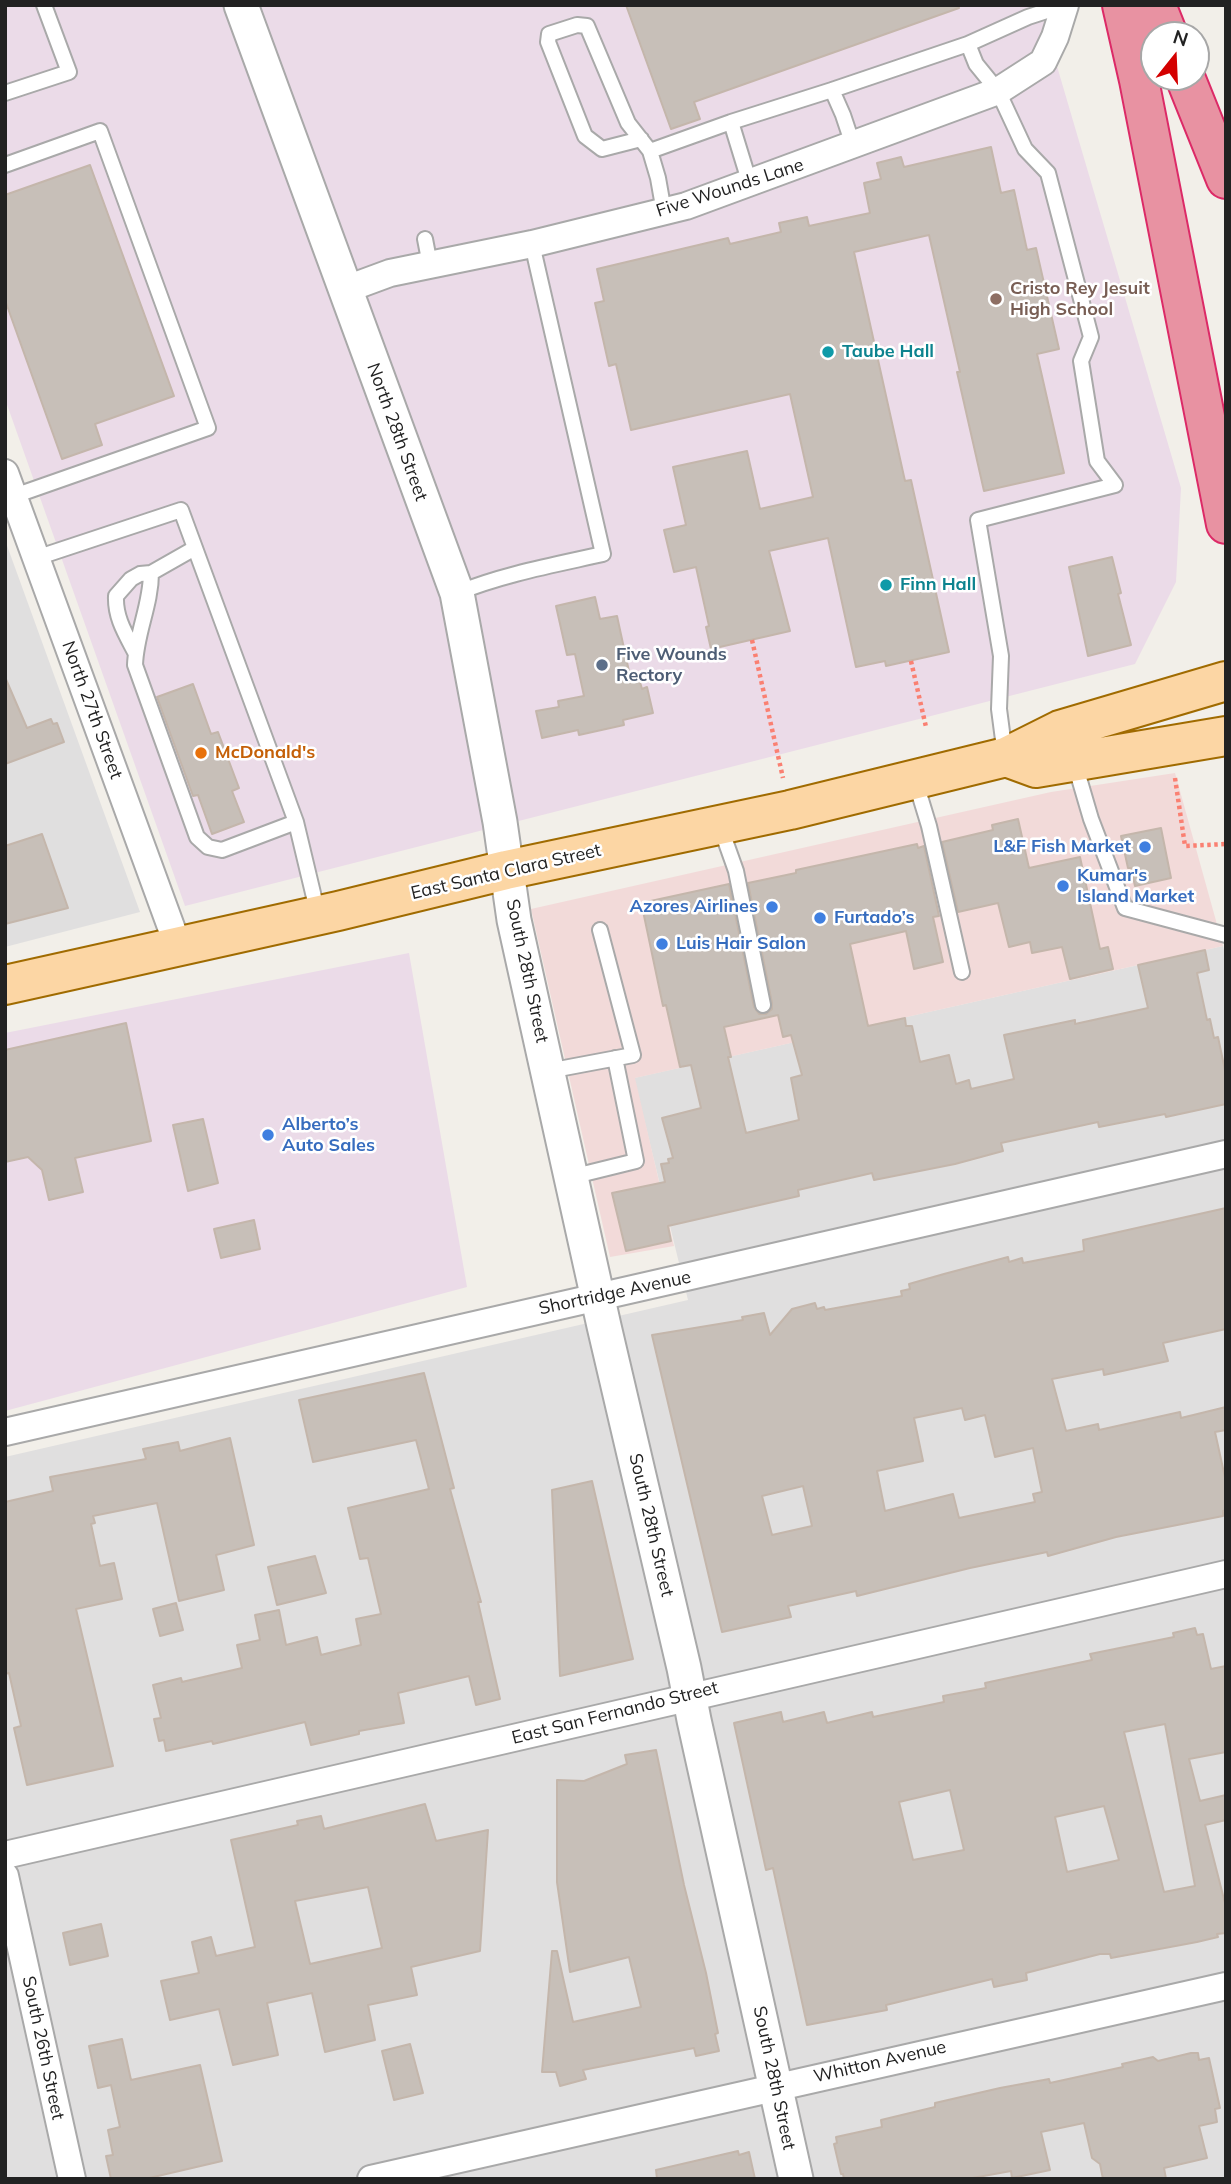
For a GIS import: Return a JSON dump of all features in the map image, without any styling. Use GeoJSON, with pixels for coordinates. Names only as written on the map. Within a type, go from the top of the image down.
{"type":"FeatureCollection","features":[{"type":"Feature","properties":{"kind":"highway"},"geometry":{"type":"LineString","coordinates":[[1122,5],[1226,524]]}},
{"type":"Feature","properties":{"kind":"highway"},"geometry":{"type":"LineString","coordinates":[[1191,91],[1226,179]]}},
{"type":"Feature","properties":{"kind":"main road","name":"East Santa Clara Street"},"geometry":{"type":"LineString","coordinates":[[5,985],[506,870],[790,810],[1006,757],[1060,730],[1226,681]]}},
{"type":"Feature","properties":{"kind":"main road"},"geometry":{"type":"LineString","coordinates":[[1006,757],[1036,768],[1226,736]]}},
{"type":"Feature","properties":{"kind":"street","name":"North 28th Street"},"geometry":{"type":"LineString","coordinates":[[241,5],[457,593],[500,822],[506,870]]}},
{"type":"Feature","properties":{"kind":"street","name":"Five Wounds Lane"},"geometry":{"type":"LineString","coordinates":[[344,290],[379,276],[664,212],[750,184],[998,91],[1043,62],[1055,37],[1065,5]]}},
{"type":"Feature","properties":{"kind":"street","name":"North 27th Street"},"geometry":{"type":"LineString","coordinates":[[9,485],[178,946]]}},
{"type":"Feature","properties":{"kind":"street","name":"South 28th Street"},"geometry":{"type":"LineString","coordinates":[[506,870],[571,1177],[796,2179]]}},
{"type":"Feature","properties":{"kind":"street","name":"Shortridge Avenue"},"geometry":{"type":"LineString","coordinates":[[5,1432],[1226,1154]]}},
{"type":"Feature","properties":{"kind":"street","name":"East San Fernando Street"},"geometry":{"type":"LineString","coordinates":[[5,1855],[520,1736],[689,1694],[1226,1574]]}},
{"type":"Feature","properties":{"kind":"street","name":"South 26th Street"},"geometry":{"type":"LineString","coordinates":[[5,1876],[72,2179]]}},
{"type":"Feature","properties":{"kind":"street","name":"Whitton Avenue"},"geometry":{"type":"LineString","coordinates":[[371,2179],[1226,1986]]}},
{"type":"Feature","properties":{"kind":"lane"},"geometry":{"type":"LineString","coordinates":[[5,93],[69,72],[44,5]]}},
{"type":"Feature","properties":{"kind":"lane"},"geometry":{"type":"LineString","coordinates":[[664,212],[645,145],[628,123],[587,26],[577,25],[549,34],[548,43],[585,136],[602,149],[645,145],[731,122],[968,44],[1028,17],[1065,5]]}},
{"type":"Feature","properties":{"kind":"lane"},"geometry":{"type":"LineString","coordinates":[[968,44],[976,64],[998,91],[1025,149],[1048,173],[1091,337],[1080,360],[1097,461],[1115,485],[978,520],[1001,656],[999,709],[1006,757]]}},
{"type":"Feature","properties":{"kind":"lane"},"geometry":{"type":"LineString","coordinates":[[832,90],[853,145]]}},
{"type":"Feature","properties":{"kind":"lane"},"geometry":{"type":"LineString","coordinates":[[731,122],[750,184]]}},
{"type":"Feature","properties":{"kind":"lane"},"geometry":{"type":"LineString","coordinates":[[5,165],[100,131],[208,428],[9,485]]}},
{"type":"Feature","properties":{"kind":"lane"},"geometry":{"type":"LineString","coordinates":[[425,239],[430,265]]}},
{"type":"Feature","properties":{"kind":"lane"},"geometry":{"type":"LineString","coordinates":[[457,593],[524,571],[603,554],[531,244]]}},
{"type":"Feature","properties":{"kind":"lane"},"geometry":{"type":"LineString","coordinates":[[36,558],[181,510],[296,822],[319,915]]}},
{"type":"Feature","properties":{"kind":"lane"},"geometry":{"type":"LineString","coordinates":[[135,652],[119,622],[115,609],[116,596],[131,579],[140,574],[151,573],[195,548]]}},
{"type":"Feature","properties":{"kind":"lane"},"geometry":{"type":"LineString","coordinates":[[151,573],[151,593],[135,652],[135,664],[197,837],[208,847],[222,850],[296,822]]}},
{"type":"Feature","properties":{"kind":"lane"},"geometry":{"type":"LineString","coordinates":[[1074,760],[1091,819],[1125,908],[1226,935]]}},
{"type":"Feature","properties":{"kind":"lane"},"geometry":{"type":"LineString","coordinates":[[914,779],[929,826],[962,972]]}},
{"type":"Feature","properties":{"kind":"lane"},"geometry":{"type":"LineString","coordinates":[[719,825],[736,872],[763,1005]]}},
{"type":"Feature","properties":{"kind":"lane"},"geometry":{"type":"LineString","coordinates":[[548,1071],[633,1055],[600,930]]}},
{"type":"Feature","properties":{"kind":"lane"},"geometry":{"type":"LineString","coordinates":[[571,1177],[636,1161],[615,1058]]}},
{"type":"Feature","properties":{"kind":"path"},"geometry":{"type":"LineString","coordinates":[[752,640],[790,810]]}},
{"type":"Feature","properties":{"kind":"path"},"geometry":{"type":"LineString","coordinates":[[911,661],[926,727]]}},
{"type":"Feature","properties":{"kind":"path"},"geometry":{"type":"LineString","coordinates":[[1175,778],[1185,846],[1226,844]]}},
{"type":"Feature","properties":{"kind":"shaded area"},"geometry":{"type":"Polygon","coordinates":[[[5,5],[1039,5],[1181,488],[1176,582],[1135,664],[185,906],[5,399],[5,5]]]}},
{"type":"Feature","properties":{"kind":"shaded area"},"geometry":{"type":"Polygon","coordinates":[[[5,540],[140,912],[5,947],[5,540]]]}},
{"type":"Feature","properties":{"kind":"shaded area"},"geometry":{"type":"Polygon","coordinates":[[[1175,773],[1223,946],[635,1078],[674,1246],[610,1257],[531,909],[1051,792],[1175,773]]]}},
{"type":"Feature","properties":{"kind":"shaded area"},"geometry":{"type":"Polygon","coordinates":[[[1223,946],[1226,957],[1226,2179],[5,2179],[5,1457],[688,1300],[634,1078],[1223,946]]]}},
{"type":"Feature","properties":{"kind":"shaded area"},"geometry":{"type":"Polygon","coordinates":[[[409,953],[467,1287],[5,1411],[5,1033],[409,953]]]}},
{"type":"Feature","properties":{"kind":"building"},"geometry":{"type":"Polygon","coordinates":[[[626,5],[958,5],[959,8],[694,102],[700,119],[671,129],[626,5]]]}},
{"type":"Feature","properties":{"kind":"building"},"geometry":{"type":"Polygon","coordinates":[[[991,147],[1001,193],[1014,190],[1027,250],[1036,248],[1059,349],[1037,354],[1064,473],[984,491],[929,235],[854,252],[905,481],[911,480],[949,652],[886,666],[885,661],[856,667],[828,538],[769,551],[790,631],[711,649],[706,627],[709,626],[696,567],[674,572],[664,530],[686,525],[673,467],[747,451],[760,509],[813,497],[790,394],[631,430],[616,364],[609,366],[595,303],[604,301],[597,269],[728,238],[730,244],[781,232],[779,223],[807,217],[809,226],[870,213],[864,183],[881,179],[877,163],[901,157],[904,167],[991,147]]]}},
{"type":"Feature","properties":{"kind":"building"},"geometry":{"type":"Polygon","coordinates":[[[90,165],[174,396],[95,424],[102,445],[62,459],[5,300],[5,195],[90,165]]]}},
{"type":"Feature","properties":{"kind":"building"},"geometry":{"type":"Polygon","coordinates":[[[1112,557],[1131,645],[1088,656],[1069,567],[1112,557]]]}},
{"type":"Feature","properties":{"kind":"building","name":"Five Wounds Rectory"},"geometry":{"type":"Polygon","coordinates":[[[595,597],[600,619],[617,616],[630,676],[638,675],[642,689],[647,687],[653,713],[623,720],[624,725],[579,735],[578,730],[542,738],[536,711],[559,707],[558,701],[584,696],[575,654],[567,655],[556,606],[595,597]]]}},
{"type":"Feature","properties":{"kind":"building"},"geometry":{"type":"Polygon","coordinates":[[[5,677],[27,728],[51,719],[53,724],[57,723],[64,742],[5,764],[5,677]]]}},
{"type":"Feature","properties":{"kind":"building","name":"McDonald's"},"geometry":{"type":"Polygon","coordinates":[[[193,684],[211,734],[218,732],[239,788],[232,791],[244,822],[212,834],[198,795],[193,796],[157,697],[193,684]]]}},
{"type":"Feature","properties":{"kind":"building"},"geometry":{"type":"Polygon","coordinates":[[[1018,819],[1029,868],[1080,857],[1100,949],[1108,947],[1113,969],[1070,979],[1062,947],[1032,953],[1030,942],[1009,947],[998,903],[958,912],[942,842],[993,830],[992,825],[1018,819]]]}},
{"type":"Feature","properties":{"kind":"building","name":"L&F Fish Market"},"geometry":{"type":"Polygon","coordinates":[[[1161,828],[1171,878],[1135,886],[1121,836],[1161,828]]]}},
{"type":"Feature","properties":{"kind":"building"},"geometry":{"type":"Polygon","coordinates":[[[42,834],[68,908],[5,924],[5,846],[42,834]]]}},
{"type":"Feature","properties":{"kind":"building"},"geometry":{"type":"Polygon","coordinates":[[[917,844],[918,848],[924,846],[939,916],[933,917],[943,962],[914,969],[906,931],[850,944],[868,1026],[905,1018],[906,1026],[912,1026],[920,1062],[949,1055],[956,1084],[969,1080],[971,1089],[1014,1079],[1004,1035],[1075,1020],[1075,1024],[1148,1008],[1138,965],[1205,950],[1209,970],[1197,973],[1207,1020],[1210,1019],[1214,1038],[1218,1037],[1226,1075],[1226,1104],[1099,1127],[1098,1122],[1001,1143],[1003,1151],[955,1164],[874,1180],[872,1173],[798,1190],[799,1196],[668,1226],[671,1241],[626,1251],[612,1193],[665,1182],[661,1164],[669,1163],[668,1159],[673,1158],[662,1118],[701,1108],[691,1065],[680,1067],[666,1005],[663,1006],[643,911],[647,910],[646,902],[729,884],[754,1007],[759,1014],[766,1014],[772,1009],[772,1003],[748,883],[796,873],[796,870],[917,844]],[[778,1015],[724,1027],[731,1057],[728,1057],[746,1133],[799,1120],[791,1078],[802,1075],[791,1035],[783,1037],[778,1015]]]}},
{"type":"Feature","properties":{"kind":"building"},"geometry":{"type":"Polygon","coordinates":[[[126,1023],[151,1141],[75,1158],[83,1192],[49,1200],[42,1170],[28,1157],[5,1162],[5,1050],[126,1023]]]}},
{"type":"Feature","properties":{"kind":"building"},"geometry":{"type":"Polygon","coordinates":[[[203,1119],[218,1183],[188,1191],[173,1125],[203,1119]]]}},
{"type":"Feature","properties":{"kind":"building"},"geometry":{"type":"Polygon","coordinates":[[[1226,1208],[1226,1329],[1163,1343],[1168,1361],[1104,1375],[1103,1369],[1052,1379],[1066,1431],[1098,1424],[1099,1430],[1180,1412],[1181,1418],[1226,1407],[1226,1430],[1215,1432],[1226,1482],[1226,1510],[1223,1511],[1223,1516],[1116,1537],[1048,1556],[1047,1552],[970,1568],[857,1596],[856,1591],[788,1606],[791,1617],[722,1632],[652,1335],[743,1320],[742,1317],[764,1313],[770,1335],[792,1309],[815,1303],[817,1309],[824,1307],[825,1310],[902,1296],[901,1291],[910,1289],[909,1284],[1008,1257],[1009,1262],[1022,1258],[1023,1263],[1084,1251],[1083,1240],[1226,1208]],[[962,1408],[914,1418],[923,1461],[877,1471],[885,1511],[953,1494],[959,1518],[1035,1502],[1033,1494],[1042,1492],[1033,1448],[995,1457],[985,1415],[965,1420],[962,1408]],[[803,1486],[762,1496],[772,1535],[812,1526],[803,1486]]]}},
{"type":"Feature","properties":{"kind":"building"},"geometry":{"type":"Polygon","coordinates":[[[254,1220],[260,1249],[221,1258],[214,1229],[254,1220]]]}},
{"type":"Feature","properties":{"kind":"building"},"geometry":{"type":"Polygon","coordinates":[[[424,1373],[454,1488],[450,1489],[481,1602],[478,1602],[500,1699],[476,1705],[469,1676],[398,1693],[404,1723],[359,1731],[359,1734],[311,1745],[305,1722],[213,1744],[212,1741],[166,1751],[164,1740],[159,1741],[154,1719],[161,1718],[153,1685],[181,1678],[182,1682],[242,1668],[237,1645],[260,1640],[255,1615],[279,1610],[286,1645],[317,1637],[321,1655],[361,1645],[356,1619],[381,1614],[368,1558],[360,1559],[348,1508],[429,1489],[416,1440],[313,1462],[299,1400],[424,1373]]]}},
{"type":"Feature","properties":{"kind":"building"},"geometry":{"type":"Polygon","coordinates":[[[230,1438],[254,1545],[216,1555],[224,1590],[179,1601],[157,1503],[93,1516],[95,1523],[91,1524],[100,1566],[114,1563],[122,1599],[76,1609],[113,1766],[27,1785],[14,1728],[21,1726],[9,1673],[5,1674],[5,1502],[53,1491],[50,1477],[146,1459],[143,1449],[178,1442],[180,1451],[230,1438]]]}},
{"type":"Feature","properties":{"kind":"building"},"geometry":{"type":"Polygon","coordinates":[[[592,1481],[633,1659],[560,1676],[552,1490],[592,1481]]]}},
{"type":"Feature","properties":{"kind":"building"},"geometry":{"type":"Polygon","coordinates":[[[315,1556],[326,1593],[277,1605],[268,1567],[315,1556]]]}},
{"type":"Feature","properties":{"kind":"building"},"geometry":{"type":"Polygon","coordinates":[[[176,1603],[183,1630],[160,1636],[153,1609],[176,1603]]]}},
{"type":"Feature","properties":{"kind":"building"},"geometry":{"type":"Polygon","coordinates":[[[1195,1628],[1197,1635],[1203,1634],[1211,1669],[1226,1666],[1226,1752],[1189,1759],[1200,1801],[1226,1795],[1226,1820],[1205,1825],[1226,1907],[1226,1933],[1197,1942],[1111,1958],[1110,1954],[1100,1954],[1026,1973],[1027,1980],[994,1987],[992,1979],[886,2005],[887,2010],[807,2025],[773,1868],[766,1870],[734,1723],[781,1712],[783,1722],[824,1712],[827,1723],[872,1712],[873,1717],[944,1702],[943,1696],[986,1688],[985,1683],[1092,1660],[1090,1654],[1174,1637],[1173,1633],[1195,1628]],[[1165,1724],[1124,1732],[1164,1892],[1195,1886],[1165,1724]],[[950,1790],[899,1802],[913,1860],[964,1850],[950,1790]],[[1104,1806],[1055,1817],[1067,1872],[1119,1860],[1104,1806]]]}},
{"type":"Feature","properties":{"kind":"building"},"geometry":{"type":"Polygon","coordinates":[[[656,1750],[684,1885],[706,1973],[719,2051],[696,2056],[694,2048],[583,2070],[586,2079],[560,2086],[556,2072],[542,2072],[552,1951],[557,1951],[573,2022],[641,2007],[629,1957],[570,1972],[557,1882],[557,1780],[584,1781],[627,1764],[625,1755],[656,1750]]]}},
{"type":"Feature","properties":{"kind":"building"},"geometry":{"type":"Polygon","coordinates":[[[425,1804],[436,1841],[488,1830],[480,1951],[411,1967],[417,1995],[368,2005],[375,2040],[325,2052],[312,1993],[267,2003],[278,2055],[233,2065],[219,2009],[170,2020],[161,1981],[199,1973],[192,1942],[211,1937],[216,1956],[255,1947],[231,1840],[298,1825],[297,1821],[321,1816],[324,1829],[425,1804]],[[368,1887],[295,1901],[310,1964],[382,1948],[368,1887]]]}},
{"type":"Feature","properties":{"kind":"building"},"geometry":{"type":"Polygon","coordinates":[[[101,1924],[108,1956],[70,1965],[63,1933],[101,1924]]]}},
{"type":"Feature","properties":{"kind":"building"},"geometry":{"type":"Polygon","coordinates":[[[122,2039],[131,2080],[200,2065],[222,2161],[145,2179],[111,2179],[106,2156],[113,2155],[108,2130],[120,2127],[111,2085],[98,2088],[89,2046],[122,2039]]]}},
{"type":"Feature","properties":{"kind":"building"},"geometry":{"type":"Polygon","coordinates":[[[410,2044],[423,2093],[394,2100],[382,2051],[410,2044]]]}},
{"type":"Feature","properties":{"kind":"building"},"geometry":{"type":"Polygon","coordinates":[[[1198,2053],[1199,2060],[1209,2058],[1220,2108],[1215,2109],[1217,2122],[1199,2126],[1207,2158],[1164,2168],[1166,2179],[1103,2179],[1100,2164],[1092,2158],[1084,2123],[1041,2132],[1050,2170],[1012,2178],[1011,2171],[967,2179],[844,2179],[841,2174],[834,2144],[837,2143],[836,2137],[882,2127],[881,2120],[935,2107],[935,2103],[1000,2088],[1049,2079],[1050,2083],[1123,2067],[1122,2064],[1153,2057],[1158,2061],[1198,2053]]]}},
{"type":"Feature","properties":{"kind":"building"},"geometry":{"type":"Polygon","coordinates":[[[738,2151],[739,2155],[749,2152],[755,2179],[657,2179],[656,2170],[738,2151]]]}},
{"type":"Feature","properties":{"kind":"place","name":"Cristo Rey Jesuit High School"},"geometry":{"type":"Point","coordinates":[996,299]}},
{"type":"Feature","properties":{"kind":"place","name":"Taube Hall"},"geometry":{"type":"Point","coordinates":[828,352]}},
{"type":"Feature","properties":{"kind":"place","name":"Finn Hall"},"geometry":{"type":"Point","coordinates":[886,585]}},
{"type":"Feature","properties":{"kind":"place","name":"Five Wounds Rectory"},"geometry":{"type":"Point","coordinates":[602,665]}},
{"type":"Feature","properties":{"kind":"place","name":"McDonald's"},"geometry":{"type":"Point","coordinates":[201,753]}},
{"type":"Feature","properties":{"kind":"place","name":"L&F Fish Market"},"geometry":{"type":"Point","coordinates":[1145,847]}},
{"type":"Feature","properties":{"kind":"place","name":"Kumar's Island Market"},"geometry":{"type":"Point","coordinates":[1063,886]}},
{"type":"Feature","properties":{"kind":"place","name":"Azores Airlines"},"geometry":{"type":"Point","coordinates":[772,907]}},
{"type":"Feature","properties":{"kind":"place","name":"Furtado’s"},"geometry":{"type":"Point","coordinates":[820,918]}},
{"type":"Feature","properties":{"kind":"place","name":"Luis Hair Salon"},"geometry":{"type":"Point","coordinates":[662,944]}},
{"type":"Feature","properties":{"kind":"place","name":"Alberto’s Auto Sales"},"geometry":{"type":"Point","coordinates":[268,1135]}}]}
